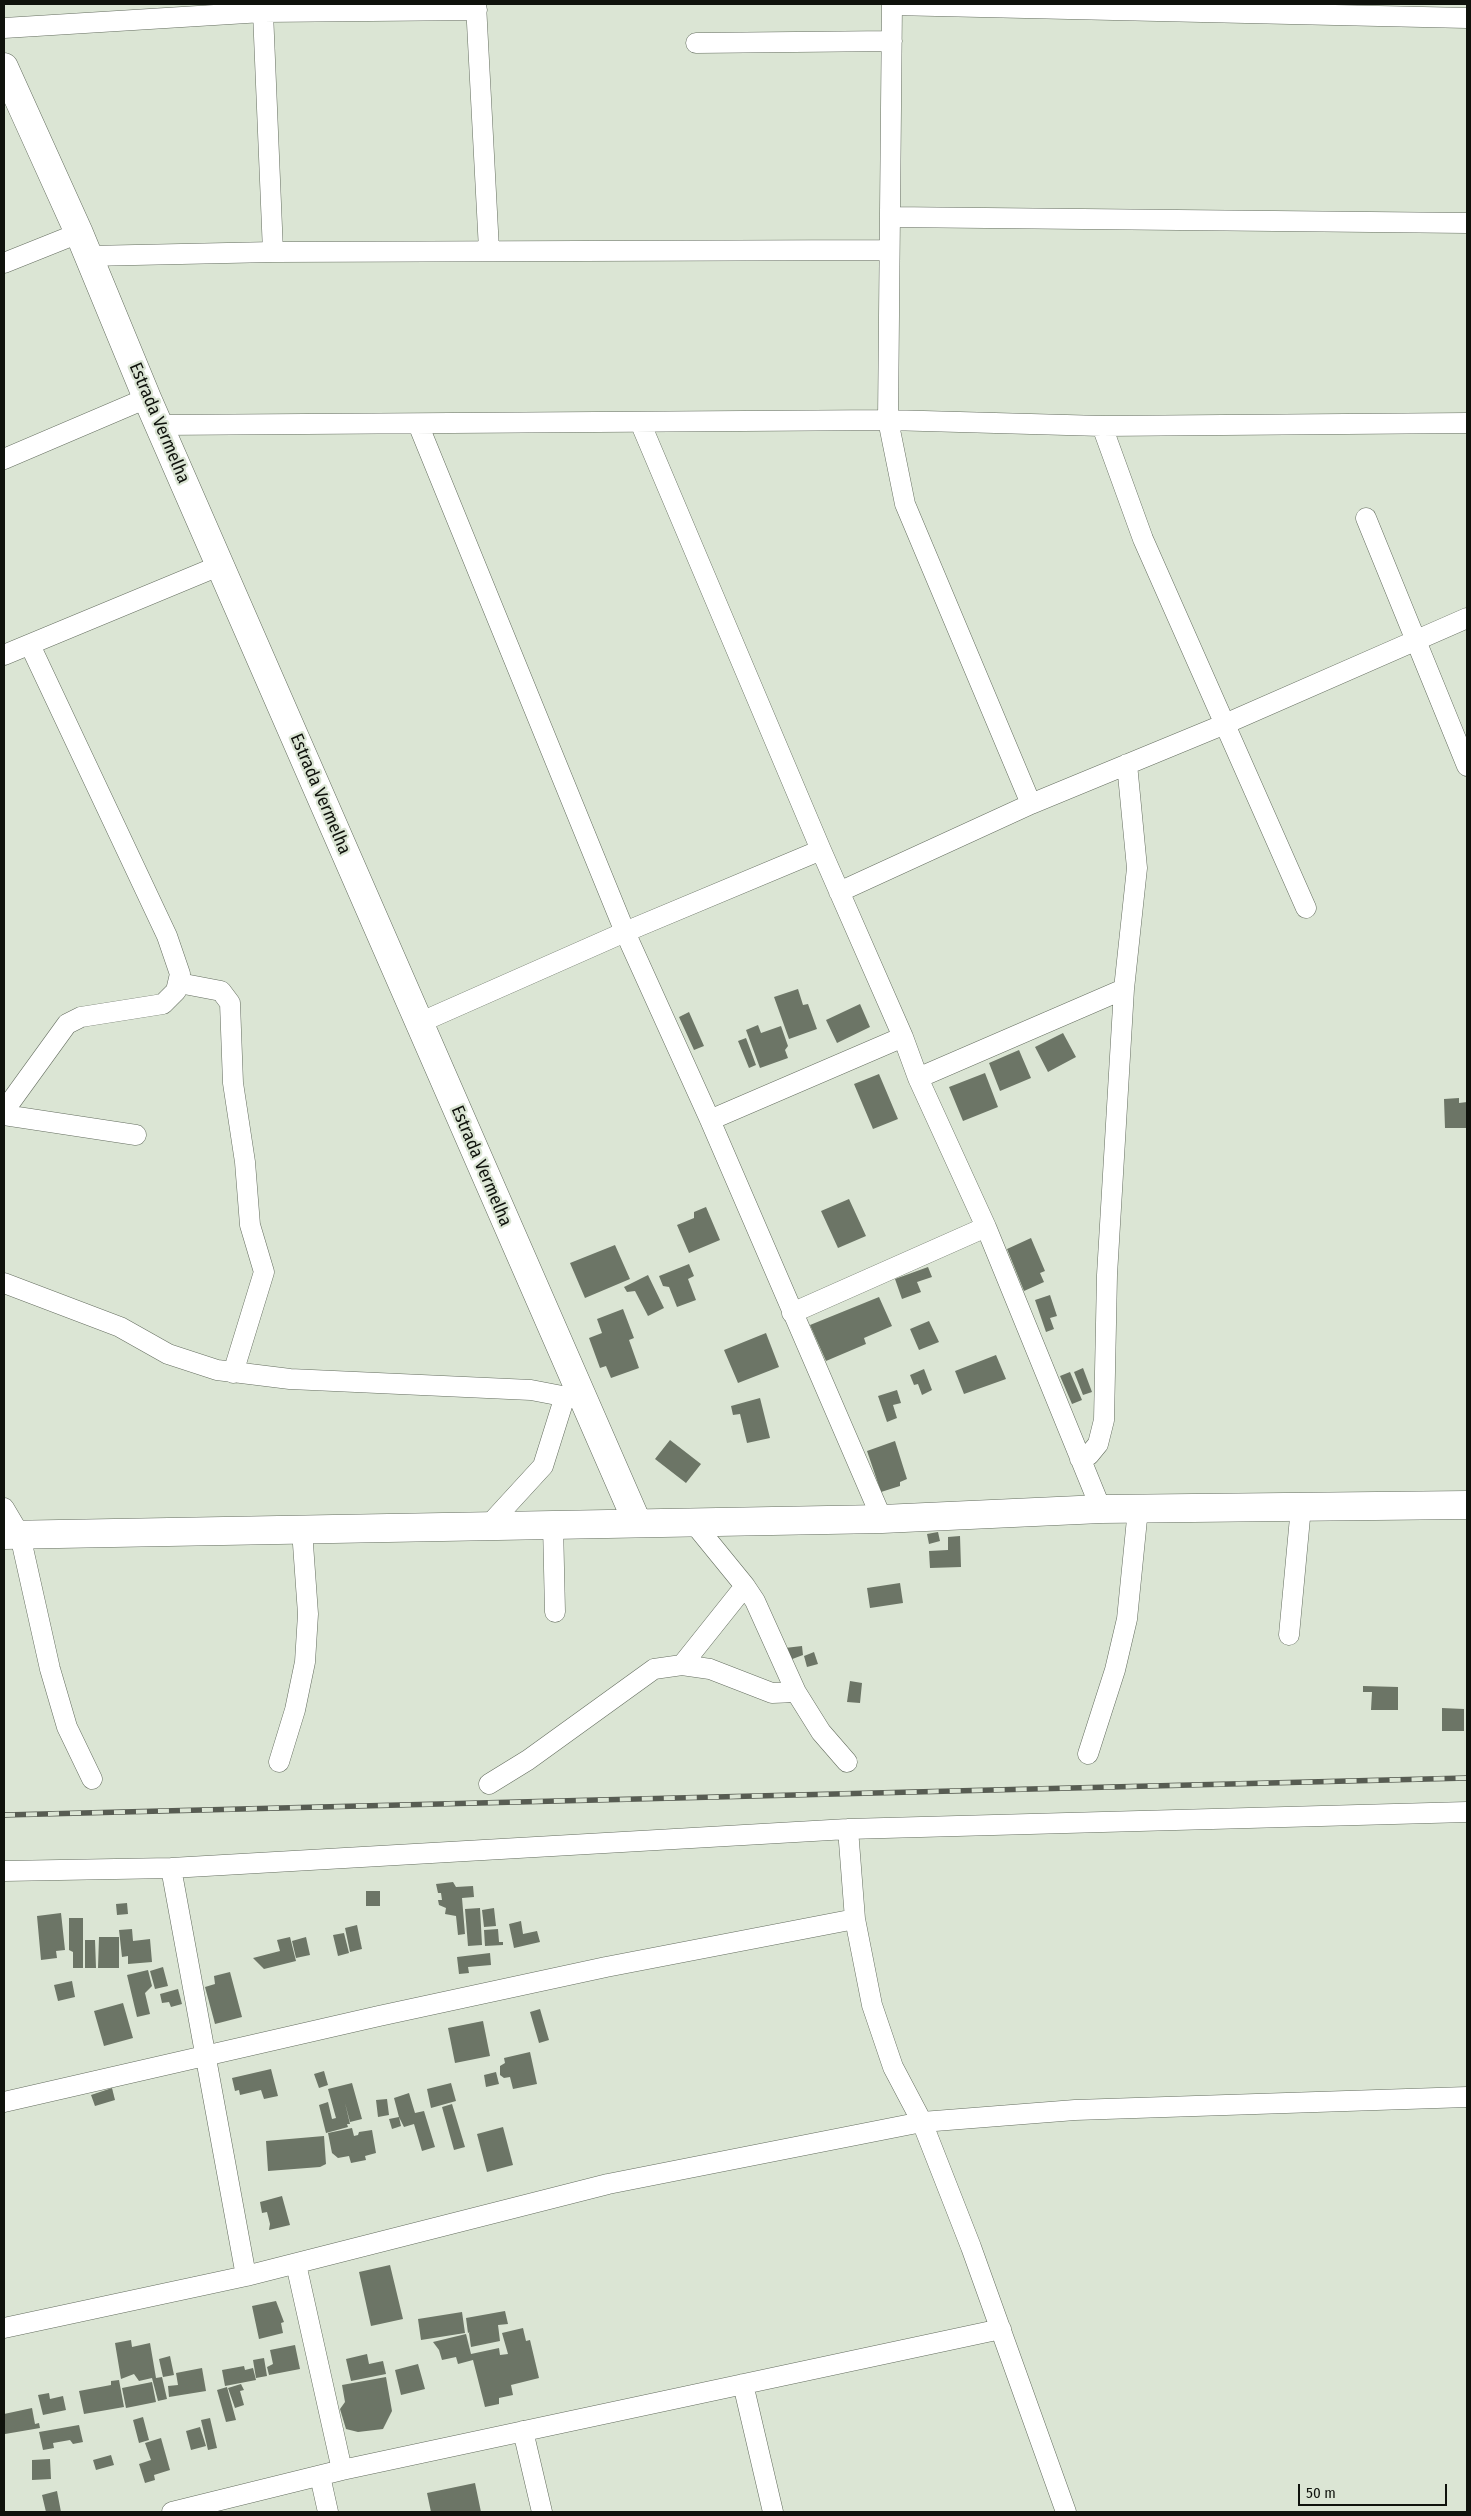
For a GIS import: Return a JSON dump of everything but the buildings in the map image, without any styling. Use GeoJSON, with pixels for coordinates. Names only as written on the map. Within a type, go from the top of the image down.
{"type":"FeatureCollection","features":[{"type":"Feature","properties":{"kind":"street"},"geometry":{"type":"LineString","coordinates":[[1031,804],[905,504],[888,420],[892,4],[1467,18]]}},
{"type":"Feature","properties":{"kind":"street"},"geometry":{"type":"LineString","coordinates":[[4,28],[263,12],[477,7],[489,250]]}},
{"type":"Feature","properties":{"kind":"street"},"geometry":{"type":"LineString","coordinates":[[263,12],[273,252]]}},
{"type":"Feature","properties":{"kind":"street"},"geometry":{"type":"LineString","coordinates":[[696,42],[892,41]]}},
{"type":"Feature","properties":{"kind":"street","name":"Estrada Vermelha"},"geometry":{"type":"LineString","coordinates":[[4,67],[84,244],[147,398],[221,564],[419,1023],[574,1398],[637,1522]]}},
{"type":"Feature","properties":{"kind":"street"},"geometry":{"type":"LineString","coordinates":[[890,217],[1467,223]]}},
{"type":"Feature","properties":{"kind":"street"},"geometry":{"type":"LineString","coordinates":[[4,264],[84,244],[273,252],[889,250]]}},
{"type":"Feature","properties":{"kind":"street"},"geometry":{"type":"LineString","coordinates":[[4,459],[147,398]]}},
{"type":"Feature","properties":{"kind":"street"},"geometry":{"type":"LineString","coordinates":[[159,425],[888,420],[1102,426],[1467,423]]}},
{"type":"Feature","properties":{"kind":"street"},"geometry":{"type":"LineString","coordinates":[[640,422],[821,850],[903,1037],[918,1078],[986,1227],[1101,1509]]}},
{"type":"Feature","properties":{"kind":"street"},"geometry":{"type":"LineString","coordinates":[[418,424],[625,932],[710,1120],[882,1519]]}},
{"type":"Feature","properties":{"kind":"street"},"geometry":{"type":"LineString","coordinates":[[1102,426],[1143,539],[1306,908]]}},
{"type":"Feature","properties":{"kind":"street"},"geometry":{"type":"LineString","coordinates":[[1366,518],[1414,641],[1467,766]]}},
{"type":"Feature","properties":{"kind":"street"},"geometry":{"type":"LineString","coordinates":[[4,655],[221,564]]}},
{"type":"Feature","properties":{"kind":"street"},"geometry":{"type":"LineString","coordinates":[[839,892],[1031,804],[1225,724],[1467,618]]}},
{"type":"Feature","properties":{"kind":"street"},"geometry":{"type":"LineString","coordinates":[[4,1111],[66,1024],[81,1017],[94,1014],[162,1004],[171,998],[179,983],[180,974],[167,936],[30,645]]}},
{"type":"Feature","properties":{"kind":"street"},"geometry":{"type":"LineString","coordinates":[[1080,1459],[1089,1455],[1098,1444],[1104,1420],[1106,1275],[1124,989],[1137,868],[1128,764]]}},
{"type":"Feature","properties":{"kind":"street"},"geometry":{"type":"LineString","coordinates":[[419,1023],[625,932],[821,850]]}},
{"type":"Feature","properties":{"kind":"street"},"geometry":{"type":"LineString","coordinates":[[179,983],[221,991],[230,1003],[233,1083],[245,1162],[250,1226],[264,1272],[233,1373]]}},
{"type":"Feature","properties":{"kind":"street"},"geometry":{"type":"LineString","coordinates":[[918,1078],[1124,989]]}},
{"type":"Feature","properties":{"kind":"street"},"geometry":{"type":"LineString","coordinates":[[710,1120],[903,1037]]}},
{"type":"Feature","properties":{"kind":"street"},"geometry":{"type":"LineString","coordinates":[[4,1115],[136,1135]]}},
{"type":"Feature","properties":{"kind":"street"},"geometry":{"type":"LineString","coordinates":[[792,1313],[986,1227]]}},
{"type":"Feature","properties":{"kind":"street"},"geometry":{"type":"LineString","coordinates":[[4,1283],[120,1327],[168,1354],[233,1373],[371,1384],[531,1390],[574,1398],[543,1466],[488,1526]]}},
{"type":"Feature","properties":{"kind":"street"},"geometry":{"type":"LineString","coordinates":[[12,1535],[637,1522],[882,1519],[1101,1509],[1467,1505]]}},
{"type":"Feature","properties":{"kind":"street"},"geometry":{"type":"LineString","coordinates":[[4,1508],[67,1727],[92,1779]]}},
{"type":"Feature","properties":{"kind":"street"},"geometry":{"type":"LineString","coordinates":[[1289,1635],[1301,1508]]}},
{"type":"Feature","properties":{"kind":"street"},"geometry":{"type":"LineString","coordinates":[[1088,1754],[1115,1670],[1126,1619],[1138,1509]]}},
{"type":"Feature","properties":{"kind":"street"},"geometry":{"type":"LineString","coordinates":[[692,1521],[755,1601],[796,1692],[821,1732],[847,1762]]}},
{"type":"Feature","properties":{"kind":"street"},"geometry":{"type":"LineString","coordinates":[[553,1524],[554,1612]]}},
{"type":"Feature","properties":{"kind":"street"},"geometry":{"type":"LineString","coordinates":[[278,1762],[295,1710],[305,1662],[308,1614],[302,1530]]}},
{"type":"Feature","properties":{"kind":"street"},"geometry":{"type":"LineString","coordinates":[[682,1664],[745,1586]]}},
{"type":"Feature","properties":{"kind":"street"},"geometry":{"type":"LineString","coordinates":[[489,1784],[528,1760],[654,1669],[682,1664],[710,1669],[772,1693],[796,1692]]}},
{"type":"Feature","properties":{"kind":"street"},"geometry":{"type":"LineString","coordinates":[[4,1871],[171,1868],[848,1829],[1467,1812]]}},
{"type":"Feature","properties":{"kind":"street"},"geometry":{"type":"LineString","coordinates":[[848,1829],[855,1919],[872,2005],[893,2067],[922,2122],[1001,2329],[1066,2512]]}},
{"type":"Feature","properties":{"kind":"street"},"geometry":{"type":"LineString","coordinates":[[171,1868],[246,2276]]}},
{"type":"Feature","properties":{"kind":"street"},"geometry":{"type":"LineString","coordinates":[[4,2102],[388,2014],[606,1967],[855,1919]]}},
{"type":"Feature","properties":{"kind":"street"},"geometry":{"type":"LineString","coordinates":[[4,2328],[246,2276],[608,2184],[922,2122],[1074,2110],[1467,2097]]}},
{"type":"Feature","properties":{"kind":"street"},"geometry":{"type":"LineString","coordinates":[[296,2264],[342,2470]]}},
{"type":"Feature","properties":{"kind":"street"},"geometry":{"type":"LineString","coordinates":[[172,2512],[342,2470],[1001,2329]]}},
{"type":"Feature","properties":{"kind":"street"},"geometry":{"type":"LineString","coordinates":[[743,2384],[773,2512]]}},
{"type":"Feature","properties":{"kind":"street"},"geometry":{"type":"LineString","coordinates":[[523,2431],[542,2512]]}},
{"type":"Feature","properties":{"kind":"street"},"geometry":{"type":"LineString","coordinates":[[320,2476],[328,2512]]}},
{"type":"Feature","properties":{"kind":"railway"},"geometry":{"type":"LineString","coordinates":[[4,1815],[1467,1778]]}}]}
